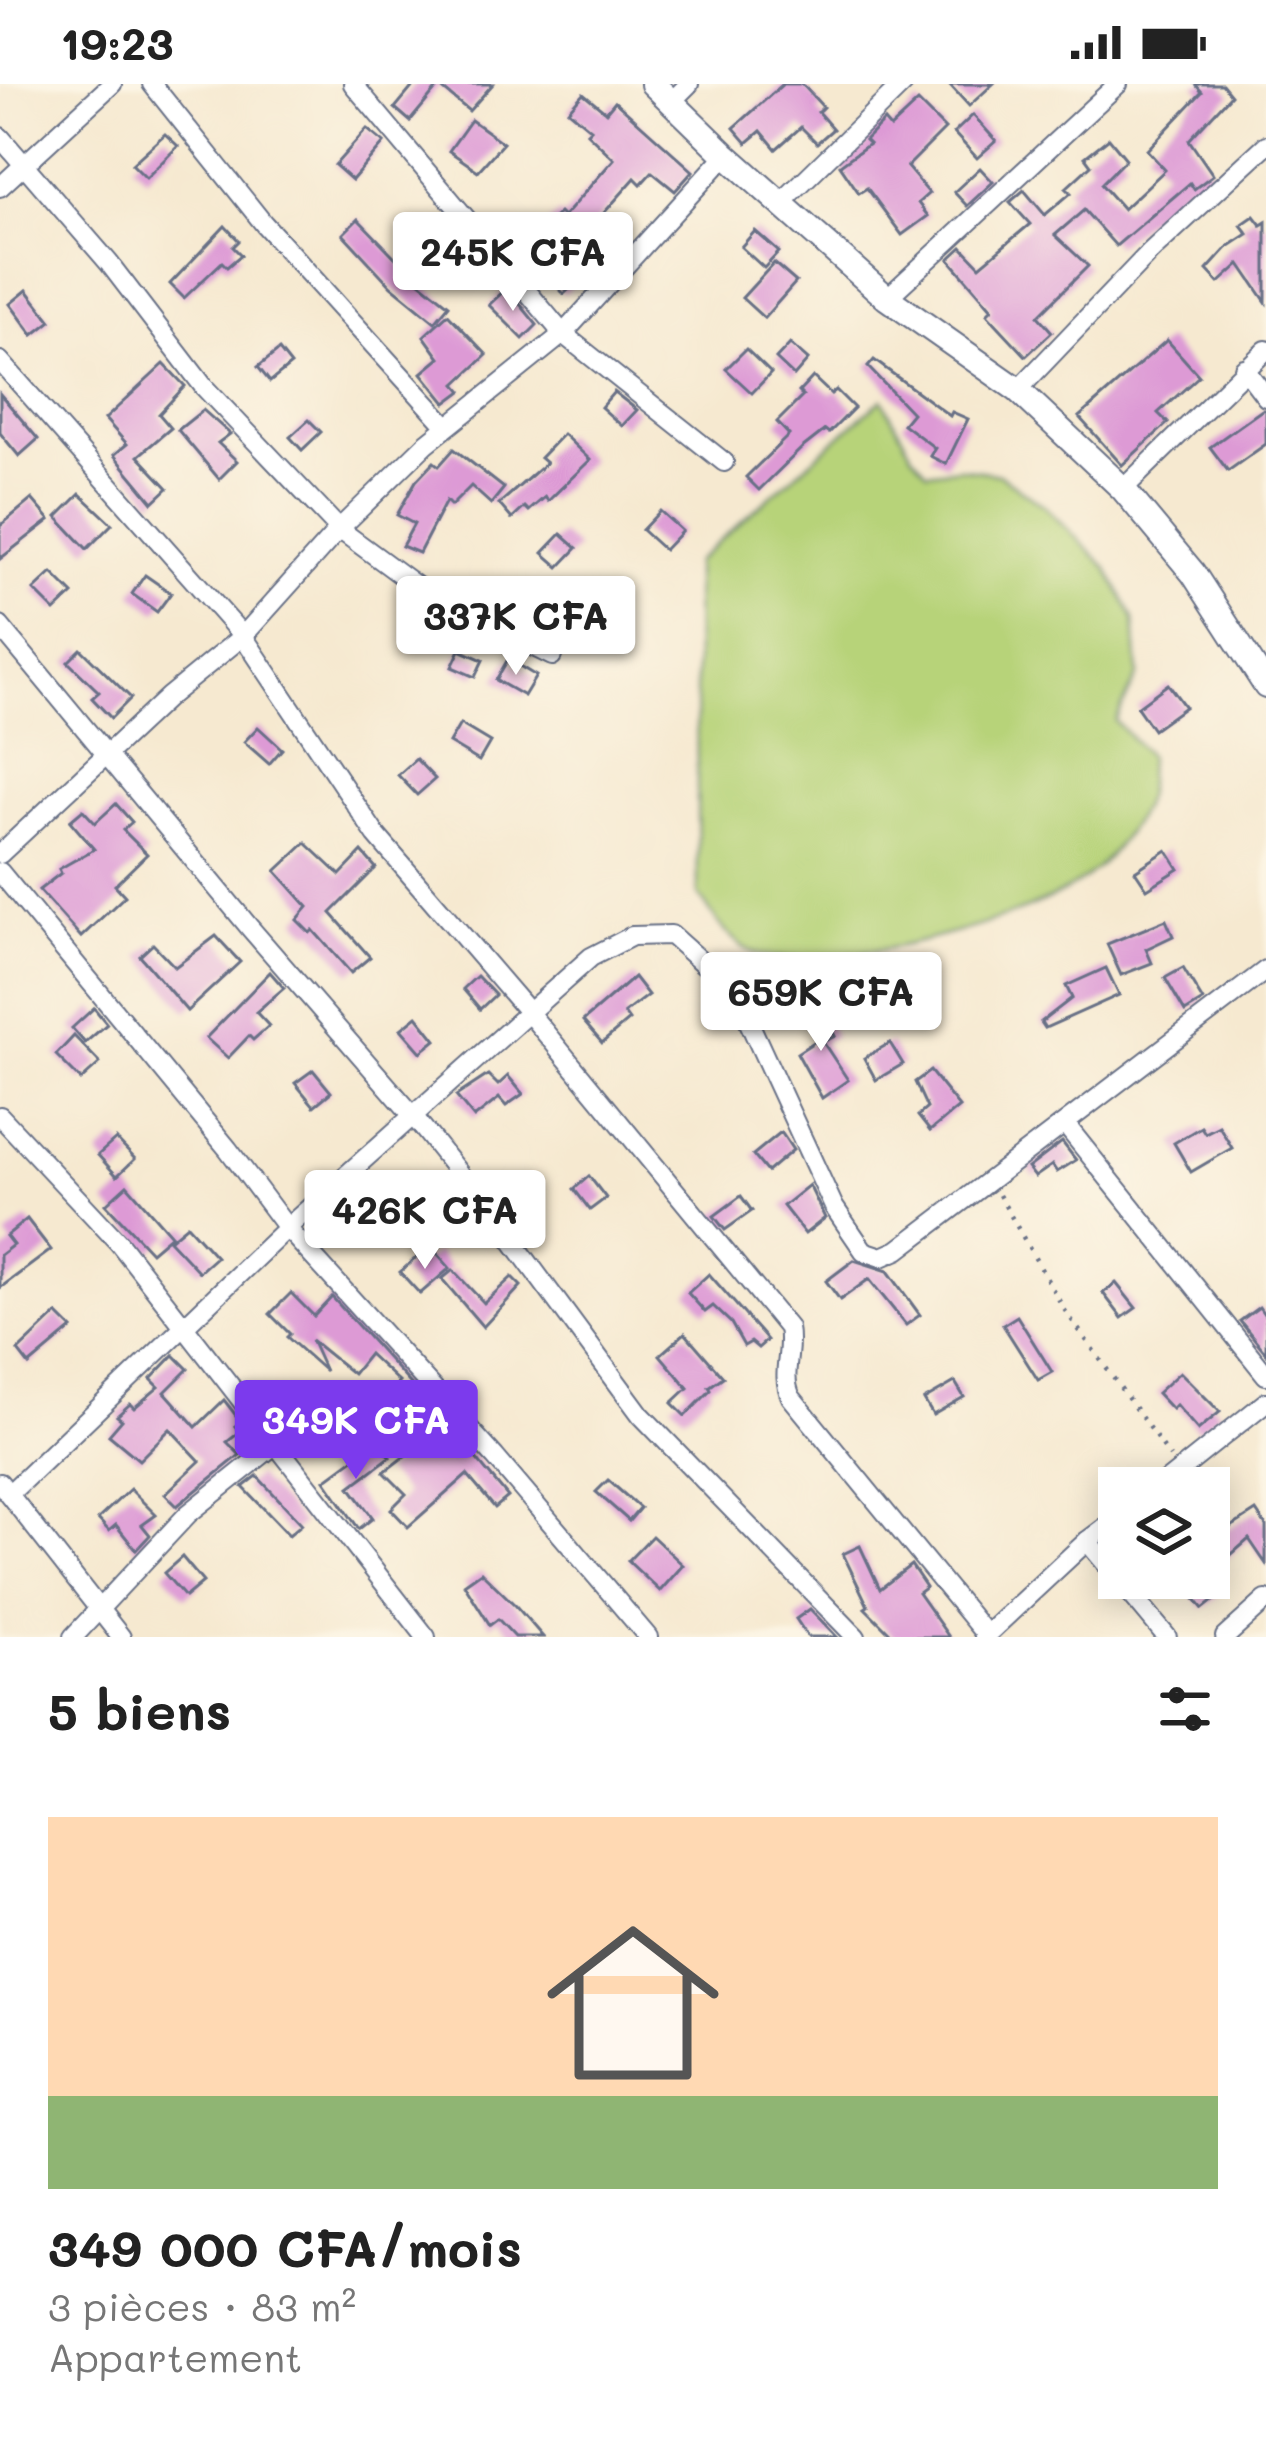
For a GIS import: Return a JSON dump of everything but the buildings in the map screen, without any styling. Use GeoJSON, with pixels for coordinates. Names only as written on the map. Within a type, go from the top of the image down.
{"type":"FeatureCollection","features":[{"type":"Feature","properties":{"kind":"street"},"geometry":{"type":"LineString","coordinates":[[0,187],[112,84]]}},
{"type":"Feature","properties":{"kind":"street"},"geometry":{"type":"LineString","coordinates":[[152,84],[264,224],[446,425]]}},
{"type":"Feature","properties":{"kind":"street"},"geometry":{"type":"LineString","coordinates":[[353,84],[563,334],[724,462]]}},
{"type":"Feature","properties":{"kind":"street"},"geometry":{"type":"LineString","coordinates":[[781,203],[903,84]]}},
{"type":"Feature","properties":{"kind":"street"},"geometry":{"type":"LineString","coordinates":[[887,298],[1118,84]]}},
{"type":"Feature","properties":{"kind":"street"},"geometry":{"type":"LineString","coordinates":[[671,90],[727,155],[887,298],[1018,389],[1123,489],[1193,573],[1266,686]]}},
{"type":"Feature","properties":{"kind":"street"},"geometry":{"type":"LineString","coordinates":[[0,137],[110,263],[204,387],[339,529],[430,596],[552,656]]}},
{"type":"Feature","properties":{"kind":"street"},"geometry":{"type":"LineString","coordinates":[[1018,389],[1151,251],[1266,146]]}},
{"type":"Feature","properties":{"kind":"street"},"geometry":{"type":"LineString","coordinates":[[0,854],[106,753],[243,636],[339,529],[446,425],[563,334],[727,155]]}},
{"type":"Feature","properties":{"kind":"street"},"geometry":{"type":"LineString","coordinates":[[1123,489],[1266,350]]}},
{"type":"Feature","properties":{"kind":"street"},"geometry":{"type":"LineString","coordinates":[[0,361],[243,636],[376,835],[788,1328],[791,1342],[784,1382],[790,1396],[985,1636],[1098,1533]]}},
{"type":"Feature","properties":{"kind":"street"},"geometry":{"type":"LineString","coordinates":[[1244,368],[1266,397]]}},
{"type":"Feature","properties":{"kind":"street"},"geometry":{"type":"LineString","coordinates":[[0,626],[250,928],[415,1118],[641,1415],[856,1637]]}},
{"type":"Feature","properties":{"kind":"street"},"geometry":{"type":"LineString","coordinates":[[0,872],[228,1149],[287,1228],[495,1457],[648,1637]]}},
{"type":"Feature","properties":{"kind":"street"},"geometry":{"type":"LineString","coordinates":[[121,1637],[4,1489],[591,957],[632,936],[671,935],[736,992],[834,1207],[864,1251],[882,1257],[898,1250],[1266,970]]}},
{"type":"Feature","properties":{"kind":"street"},"geometry":{"type":"LineString","coordinates":[[0,1116],[119,1243],[426,1637]]}},
{"type":"Feature","properties":{"kind":"street"},"geometry":{"type":"LineString","coordinates":[[1065,1124],[1266,1375]]}},
{"type":"Feature","properties":{"kind":"street"},"geometry":{"type":"LineString","coordinates":[[1185,1467],[1266,1402]]}},
{"type":"Feature","properties":{"kind":"street"},"geometry":{"type":"LineString","coordinates":[[73,1637],[188,1514],[277,1443]]}},
{"type":"Feature","properties":{"kind":"street"},"geometry":{"type":"LineString","coordinates":[[1087,1541],[1167,1637]]}},
{"type":"Feature","properties":{"kind":"street"},"geometry":{"type":"LineString","coordinates":[[1225,1637],[1266,1600]]}},
{"type":"Feature","properties":{"kind":"path"},"geometry":{"type":"LineString","coordinates":[[991,1180],[1064,1309],[1177,1467]]}},
{"type":"Feature","properties":{"kind":"green space"},"geometry":{"type":"Polygon","coordinates":[[[882,399],[927,472],[960,468],[999,474],[1044,506],[1107,568],[1134,619],[1138,675],[1115,721],[1148,756],[1146,793],[1131,826],[1097,868],[1061,893],[1024,910],[884,949],[796,959],[763,956],[735,940],[698,894],[695,562],[882,399]]]}}]}
